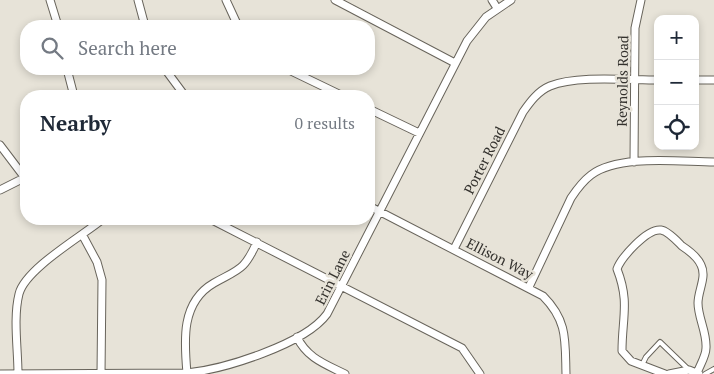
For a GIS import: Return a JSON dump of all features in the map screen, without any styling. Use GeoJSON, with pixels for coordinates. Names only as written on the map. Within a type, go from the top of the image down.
{"type":"FeatureCollection","features":[{"type":"Feature","properties":{"kind":"street"},"geometry":{"type":"LineString","coordinates":[[50,0],[56,20]]}},
{"type":"Feature","properties":{"kind":"street"},"geometry":{"type":"LineString","coordinates":[[138,0],[143,20]]}},
{"type":"Feature","properties":{"kind":"street"},"geometry":{"type":"LineString","coordinates":[[226,0],[235,20]]}},
{"type":"Feature","properties":{"kind":"street"},"geometry":{"type":"LineString","coordinates":[[336,0],[374,20]]}},
{"type":"Feature","properties":{"kind":"street"},"geometry":{"type":"LineString","coordinates":[[492,0],[497,8]]}},
{"type":"Feature","properties":{"kind":"street","name":"Erin Lane"},"geometry":{"type":"LineString","coordinates":[[375,221],[455,63],[475,29],[497,8],[512,0]]}},
{"type":"Feature","properties":{"kind":"street","name":"Reynolds Road"},"geometry":{"type":"LineString","coordinates":[[634,162],[635,28],[641,0]]}},
{"type":"Feature","properties":{"kind":"street"},"geometry":{"type":"LineString","coordinates":[[375,21],[455,63]]}},
{"type":"Feature","properties":{"kind":"street"},"geometry":{"type":"LineString","coordinates":[[69,75],[72,90]]}},
{"type":"Feature","properties":{"kind":"street"},"geometry":{"type":"LineString","coordinates":[[169,75],[181,90]]}},
{"type":"Feature","properties":{"kind":"street"},"geometry":{"type":"LineString","coordinates":[[299,75],[331,90]]}},
{"type":"Feature","properties":{"kind":"street"},"geometry":{"type":"LineString","coordinates":[[634,80],[654,80]]}},
{"type":"Feature","properties":{"kind":"street","name":"Porter Road"},"geometry":{"type":"LineString","coordinates":[[454,249],[523,112],[534,97],[545,89],[566,81],[634,80]]}},
{"type":"Feature","properties":{"kind":"street"},"geometry":{"type":"LineString","coordinates":[[699,80],[714,80]]}},
{"type":"Feature","properties":{"kind":"street"},"geometry":{"type":"LineString","coordinates":[[375,112],[419,133]]}},
{"type":"Feature","properties":{"kind":"street"},"geometry":{"type":"LineString","coordinates":[[0,145],[20,170]]}},
{"type":"Feature","properties":{"kind":"street"},"geometry":{"type":"LineString","coordinates":[[529,288],[576,191],[591,175],[620,163],[714,162]]}},
{"type":"Feature","properties":{"kind":"street"},"geometry":{"type":"LineString","coordinates":[[0,190],[20,181]]}},
{"type":"Feature","properties":{"kind":"street","name":"Ellison Way"},"geometry":{"type":"LineString","coordinates":[[375,209],[543,296],[559,317],[565,335],[566,374]]}},
{"type":"Feature","properties":{"kind":"street"},"geometry":{"type":"LineString","coordinates":[[18,374],[17,306],[22,286],[34,270],[96,225]]}},
{"type":"Feature","properties":{"kind":"street"},"geometry":{"type":"LineString","coordinates":[[222,225],[462,348],[478,367],[480,374]]}},
{"type":"Feature","properties":{"kind":"street","name":"Erin Lane"},"geometry":{"type":"LineString","coordinates":[[0,374],[187,373],[236,364],[312,330],[322,322],[373,225]]}},
{"type":"Feature","properties":{"kind":"street"},"geometry":{"type":"LineString","coordinates":[[665,374],[631,361],[622,351],[626,300],[617,269],[619,262],[645,235],[655,230],[663,230],[688,250],[701,265],[703,278],[698,301],[699,314],[706,335],[706,350],[700,374],[689,370],[669,374]]}},
{"type":"Feature","properties":{"kind":"street"},"geometry":{"type":"LineString","coordinates":[[82,236],[97,262],[102,280],[101,374]]}},
{"type":"Feature","properties":{"kind":"street"},"geometry":{"type":"LineString","coordinates":[[187,373],[186,327],[192,305],[208,287],[242,268],[257,242]]}},
{"type":"Feature","properties":{"kind":"street"},"geometry":{"type":"LineString","coordinates":[[297,337],[304,350],[314,359],[345,374]]}},
{"type":"Feature","properties":{"kind":"lane"},"geometry":{"type":"LineString","coordinates":[[642,365],[646,357],[660,342],[689,370]]}},
{"type":"Feature","properties":{"kind":"lane"},"geometry":{"type":"LineString","coordinates":[[700,374],[714,369]]}}]}
